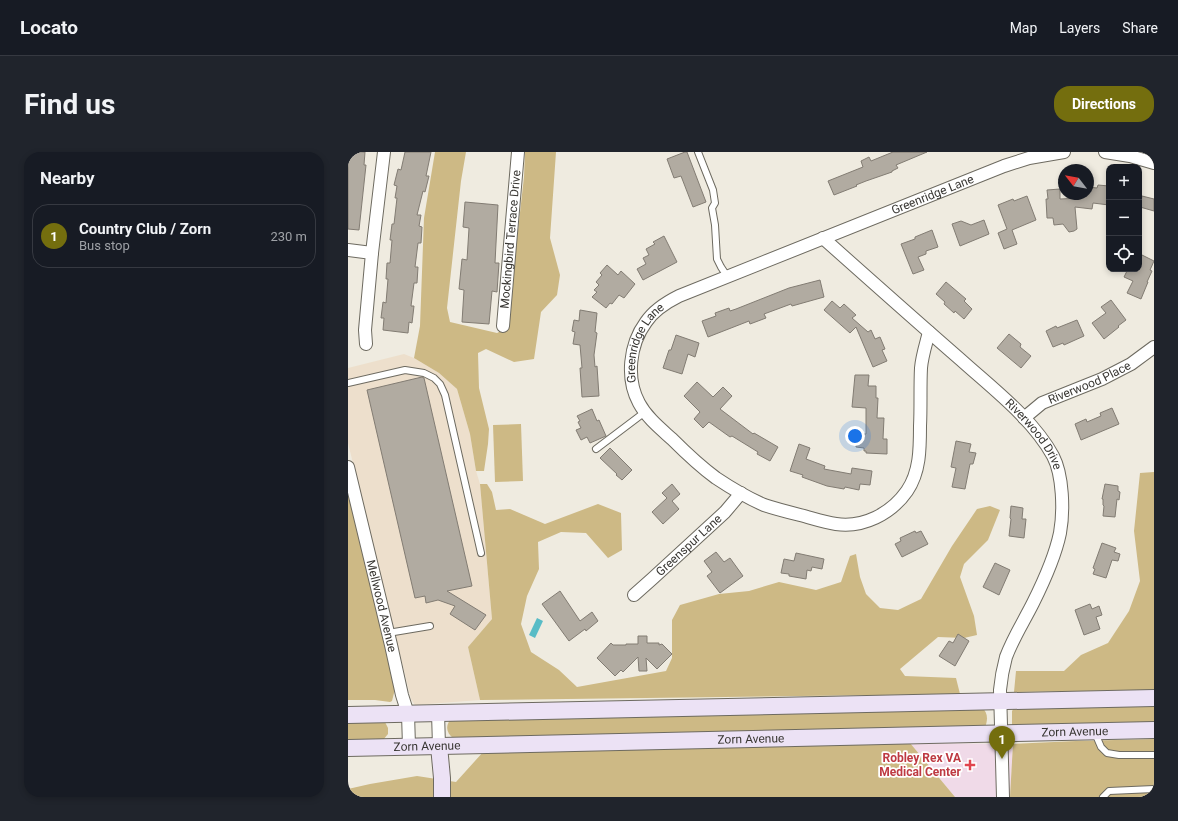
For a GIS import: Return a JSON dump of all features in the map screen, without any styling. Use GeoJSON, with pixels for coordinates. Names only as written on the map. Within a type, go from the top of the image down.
{"type":"FeatureCollection","features":[{"type":"Feature","properties":{"kind":"main road"},"geometry":{"type":"LineString","coordinates":[[348,715],[1154,698]]}},
{"type":"Feature","properties":{"kind":"main road","name":"Zorn Avenue"},"geometry":{"type":"LineString","coordinates":[[348,748],[1154,730]]}},
{"type":"Feature","properties":{"kind":"main road"},"geometry":{"type":"LineString","coordinates":[[439,746],[442,797]]}},
{"type":"Feature","properties":{"kind":"street"},"geometry":{"type":"LineString","coordinates":[[366,344],[365,330],[372,253],[384,152]]}},
{"type":"Feature","properties":{"kind":"street","name":"Mockingbird Terrace Drive"},"geometry":{"type":"LineString","coordinates":[[502,326],[518,152]]}},
{"type":"Feature","properties":{"kind":"street","name":"Greenridge Lane"},"geometry":{"type":"LineString","coordinates":[[929,332],[921,366],[920,453],[918,467],[908,490],[892,508],[876,518],[862,523],[836,524],[817,520],[765,505],[741,493],[716,477],[690,456],[655,423],[645,412],[636,397],[633,387],[631,372],[635,344],[646,322],[655,312],[669,301],[727,276],[1004,166],[1028,158],[1064,152]]}},
{"type":"Feature","properties":{"kind":"street"},"geometry":{"type":"LineString","coordinates":[[1105,152],[1130,156],[1154,163]]}},
{"type":"Feature","properties":{"kind":"street","name":"Riverwood Drive"},"geometry":{"type":"LineString","coordinates":[[823,238],[1008,402],[1040,435],[1056,462],[1062,498],[1062,520],[1059,534],[1051,563],[1007,657],[1001,683],[1000,702],[1003,797]]}},
{"type":"Feature","properties":{"kind":"street"},"geometry":{"type":"LineString","coordinates":[[348,250],[372,253]]}},
{"type":"Feature","properties":{"kind":"street","name":"Riverwood Place"},"geometry":{"type":"LineString","coordinates":[[1024,418],[1042,403],[1102,379],[1131,364],[1154,347]]}},
{"type":"Feature","properties":{"kind":"street","name":"Mellwood Avenue"},"geometry":{"type":"LineString","coordinates":[[348,467],[402,695],[408,714],[409,746]]}},
{"type":"Feature","properties":{"kind":"street","name":"Greenspur Lane"},"geometry":{"type":"LineString","coordinates":[[634,595],[725,512],[741,493]]}},
{"type":"Feature","properties":{"kind":"street"},"geometry":{"type":"LineString","coordinates":[[438,713],[439,746]]}},
{"type":"Feature","properties":{"kind":"lane"},"geometry":{"type":"LineString","coordinates":[[698,152],[713,190],[714,203],[712,208],[715,225],[717,259],[727,276]]}},
{"type":"Feature","properties":{"kind":"lane"},"geometry":{"type":"LineString","coordinates":[[348,383],[405,370],[424,373],[434,378],[440,384],[445,395],[481,553]]}},
{"type":"Feature","properties":{"kind":"lane"},"geometry":{"type":"LineString","coordinates":[[596,449],[645,412]]}},
{"type":"Feature","properties":{"kind":"lane"},"geometry":{"type":"LineString","coordinates":[[388,633],[430,626]]}},
{"type":"Feature","properties":{"kind":"lane"},"geometry":{"type":"LineString","coordinates":[[1095,731],[1101,747],[1107,753],[1119,755],[1154,755]]}},
{"type":"Feature","properties":{"kind":"lane"},"geometry":{"type":"LineString","coordinates":[[1103,797],[1109,791],[1154,789]]}},
{"type":"Feature","properties":{"kind":"shaded area"},"geometry":{"type":"Polygon","coordinates":[[[435,152],[466,152],[461,181],[447,308],[450,322],[497,333],[507,328],[524,177],[525,152],[556,152],[550,238],[560,275],[557,295],[541,312],[534,359],[514,362],[486,349],[478,353],[479,388],[489,429],[484,471],[476,471],[470,434],[457,389],[439,373],[414,358],[420,326],[424,218],[435,152]]]}},
{"type":"Feature","properties":{"kind":"shaded area"},"geometry":{"type":"Polygon","coordinates":[[[404,354],[414,358],[439,373],[457,389],[470,434],[476,471],[480,484],[492,619],[468,647],[480,700],[415,705],[411,699],[348,443],[348,368],[404,354]]]}},
{"type":"Feature","properties":{"kind":"shaded area"},"geometry":{"type":"Polygon","coordinates":[[[521,424],[523,481],[495,482],[493,425],[521,424]]]}},
{"type":"Feature","properties":{"kind":"shaded area"},"geometry":{"type":"Polygon","coordinates":[[[1154,472],[1154,690],[1014,692],[1016,671],[1064,671],[1081,655],[1108,643],[1129,611],[1140,581],[1134,531],[1140,473],[1154,472]]]}},
{"type":"Feature","properties":{"kind":"shaded area"},"geometry":{"type":"Polygon","coordinates":[[[480,484],[487,484],[492,492],[496,510],[510,509],[545,524],[598,504],[621,513],[622,550],[608,558],[586,533],[561,532],[538,542],[539,569],[527,596],[521,624],[531,652],[559,670],[577,687],[666,671],[672,658],[672,620],[680,605],[719,594],[749,591],[779,582],[816,590],[841,582],[850,556],[856,554],[860,577],[866,594],[880,608],[898,610],[921,599],[952,546],[977,509],[990,506],[1000,510],[988,540],[964,564],[960,577],[974,616],[977,635],[964,638],[938,637],[900,669],[905,676],[956,678],[960,694],[480,700],[468,647],[492,619],[480,484]]]}},
{"type":"Feature","properties":{"kind":"shaded area"},"geometry":{"type":"Polygon","coordinates":[[[348,489],[395,689],[392,701],[390,702],[375,700],[348,700],[348,489]]]}},
{"type":"Feature","properties":{"kind":"shaded area"},"geometry":{"type":"Polygon","coordinates":[[[1154,705],[1154,726],[1015,727],[1012,725],[1012,711],[1014,708],[1154,705]]]}},
{"type":"Feature","properties":{"kind":"shaded area"},"geometry":{"type":"Polygon","coordinates":[[[982,708],[987,716],[985,727],[453,738],[449,734],[447,727],[450,720],[982,708]]]}},
{"type":"Feature","properties":{"kind":"shaded area"},"geometry":{"type":"Polygon","coordinates":[[[348,720],[385,722],[388,728],[388,734],[383,740],[348,741],[348,720]]]}},
{"type":"Feature","properties":{"kind":"shaded area"},"geometry":{"type":"Polygon","coordinates":[[[1154,739],[1154,797],[1010,797],[1013,744],[1154,739]]]}},
{"type":"Feature","properties":{"kind":"shaded area","name":"Robley Rex VA Medical Center"},"geometry":{"type":"Polygon","coordinates":[[[910,743],[1013,744],[1010,797],[955,797],[910,743]]]}},
{"type":"Feature","properties":{"kind":"shaded area"},"geometry":{"type":"Polygon","coordinates":[[[910,743],[955,797],[348,797],[348,789],[417,776],[456,782],[484,751],[910,743]]]}},
{"type":"Feature","properties":{"kind":"water"},"geometry":{"type":"Polygon","coordinates":[[[537,618],[543,621],[535,638],[529,635],[537,618]]]}},
{"type":"Feature","properties":{"kind":"building"},"geometry":{"type":"Polygon","coordinates":[[[348,152],[365,152],[364,165],[366,165],[359,230],[348,229],[348,152]]]}},
{"type":"Feature","properties":{"kind":"building"},"geometry":{"type":"Polygon","coordinates":[[[405,152],[431,152],[426,176],[429,176],[425,192],[423,191],[417,215],[421,215],[419,226],[422,227],[421,243],[418,243],[415,267],[418,267],[417,283],[414,283],[411,306],[414,306],[412,323],[409,322],[408,333],[383,330],[384,318],[381,318],[383,302],[386,303],[388,279],[386,279],[387,263],[390,263],[392,240],[390,240],[392,224],[394,224],[397,198],[395,198],[397,186],[394,185],[398,169],[401,170],[405,152]]]}},
{"type":"Feature","properties":{"kind":"building"},"geometry":{"type":"Polygon","coordinates":[[[687,152],[706,202],[693,207],[681,176],[674,178],[667,159],[687,152]]]}},
{"type":"Feature","properties":{"kind":"building"},"geometry":{"type":"Polygon","coordinates":[[[893,152],[927,152],[896,165],[898,168],[892,172],[866,181],[834,195],[828,181],[863,167],[861,161],[869,157],[871,161],[893,152]]]}},
{"type":"Feature","properties":{"kind":"building"},"geometry":{"type":"Polygon","coordinates":[[[1098,185],[1106,186],[1106,205],[1093,203],[1092,209],[1075,207],[1077,229],[1074,231],[1069,232],[1063,224],[1054,225],[1053,218],[1047,218],[1047,190],[1058,189],[1058,200],[1094,200],[1094,188],[1097,188],[1098,185]]]}},
{"type":"Feature","properties":{"kind":"building"},"geometry":{"type":"Polygon","coordinates":[[[1027,196],[1036,220],[1012,230],[1017,244],[1004,249],[998,233],[1007,229],[998,205],[1013,199],[1014,201],[1027,196]]]}},
{"type":"Feature","properties":{"kind":"building"},"geometry":{"type":"Polygon","coordinates":[[[1142,196],[1154,199],[1154,211],[1142,208],[1142,196]]]}},
{"type":"Feature","properties":{"kind":"building"},"geometry":{"type":"Polygon","coordinates":[[[465,202],[498,205],[495,263],[499,263],[497,292],[492,291],[489,324],[462,322],[464,290],[459,289],[462,259],[467,260],[469,228],[463,227],[465,202]]]}},
{"type":"Feature","properties":{"kind":"building"},"geometry":{"type":"Polygon","coordinates":[[[984,220],[989,234],[960,246],[952,224],[961,221],[971,225],[984,220]]]}},
{"type":"Feature","properties":{"kind":"building"},"geometry":{"type":"Polygon","coordinates":[[[932,230],[938,247],[926,251],[926,254],[918,257],[924,270],[913,274],[901,244],[915,239],[915,237],[932,230]]]}},
{"type":"Feature","properties":{"kind":"building"},"geometry":{"type":"Polygon","coordinates":[[[664,236],[677,262],[643,280],[637,269],[646,264],[643,258],[649,255],[646,249],[655,244],[653,242],[664,236]]]}},
{"type":"Feature","properties":{"kind":"building"},"geometry":{"type":"Polygon","coordinates":[[[1142,255],[1154,261],[1150,270],[1152,271],[1141,299],[1127,293],[1133,281],[1124,277],[1126,272],[1142,272],[1142,255]]]}},
{"type":"Feature","properties":{"kind":"building"},"geometry":{"type":"Polygon","coordinates":[[[607,265],[618,275],[621,271],[635,284],[624,298],[619,295],[612,304],[610,303],[606,308],[592,297],[597,292],[594,290],[599,285],[596,282],[602,275],[600,273],[607,265]]]}},
{"type":"Feature","properties":{"kind":"building"},"geometry":{"type":"Polygon","coordinates":[[[820,280],[824,297],[792,306],[791,304],[764,314],[766,318],[750,324],[749,321],[708,337],[702,321],[716,316],[715,313],[729,308],[730,311],[789,288],[820,280]]]}},
{"type":"Feature","properties":{"kind":"building"},"geometry":{"type":"Polygon","coordinates":[[[946,282],[966,299],[964,301],[972,309],[964,319],[955,311],[954,313],[936,294],[946,282]]]}},
{"type":"Feature","properties":{"kind":"building"},"geometry":{"type":"Polygon","coordinates":[[[1111,300],[1126,320],[1104,339],[1092,323],[1106,313],[1101,307],[1111,300]]]}},
{"type":"Feature","properties":{"kind":"building"},"geometry":{"type":"Polygon","coordinates":[[[832,301],[840,308],[844,304],[856,315],[852,318],[868,332],[871,330],[875,339],[880,337],[885,349],[882,350],[887,361],[873,367],[856,327],[850,333],[824,310],[832,301]]]}},
{"type":"Feature","properties":{"kind":"building"},"geometry":{"type":"Polygon","coordinates":[[[580,310],[597,313],[595,332],[597,333],[594,355],[595,367],[597,366],[599,396],[582,397],[580,345],[573,344],[575,332],[572,331],[574,320],[579,321],[580,310]]]}},
{"type":"Feature","properties":{"kind":"building"},"geometry":{"type":"Polygon","coordinates":[[[1077,320],[1084,336],[1064,345],[1063,343],[1053,347],[1046,331],[1056,326],[1057,328],[1077,320]]]}},
{"type":"Feature","properties":{"kind":"building"},"geometry":{"type":"Polygon","coordinates":[[[1009,334],[1021,344],[1020,347],[1031,356],[1021,368],[997,348],[1009,334]]]}},
{"type":"Feature","properties":{"kind":"building"},"geometry":{"type":"Polygon","coordinates":[[[676,335],[699,343],[695,357],[688,354],[682,374],[663,368],[676,335]]]}},
{"type":"Feature","properties":{"kind":"building"},"geometry":{"type":"Polygon","coordinates":[[[855,375],[869,375],[868,386],[876,386],[876,398],[878,398],[877,418],[884,418],[883,439],[887,439],[887,454],[866,453],[864,448],[856,447],[856,437],[864,438],[864,434],[866,434],[866,408],[852,407],[855,375]]]}},
{"type":"Feature","properties":{"kind":"building"},"geometry":{"type":"Polygon","coordinates":[[[422,377],[424,378],[472,586],[447,591],[486,615],[475,630],[450,614],[455,606],[438,600],[426,603],[425,596],[415,598],[367,390],[422,377]]]}},
{"type":"Feature","properties":{"kind":"building"},"geometry":{"type":"Polygon","coordinates":[[[697,382],[713,397],[723,387],[732,396],[720,409],[753,434],[754,433],[778,447],[770,461],[757,454],[758,452],[732,436],[730,437],[709,422],[703,428],[694,419],[700,412],[684,396],[697,382]]]}},
{"type":"Feature","properties":{"kind":"building"},"geometry":{"type":"Polygon","coordinates":[[[1112,408],[1119,424],[1081,440],[1075,424],[1086,419],[1087,422],[1101,416],[1100,413],[1112,408]]]}},
{"type":"Feature","properties":{"kind":"building"},"geometry":{"type":"Polygon","coordinates":[[[592,409],[606,436],[590,443],[587,437],[581,440],[576,430],[581,428],[578,422],[580,421],[577,416],[592,409]]]}},
{"type":"Feature","properties":{"kind":"building"},"geometry":{"type":"Polygon","coordinates":[[[956,441],[971,444],[969,452],[976,453],[973,464],[970,464],[965,489],[952,487],[956,468],[951,467],[956,441]]]}},
{"type":"Feature","properties":{"kind":"building"},"geometry":{"type":"Polygon","coordinates":[[[799,444],[810,448],[806,459],[825,466],[824,469],[851,474],[852,468],[872,471],[870,485],[860,484],[859,490],[845,487],[844,489],[827,486],[790,471],[799,444]]]}},
{"type":"Feature","properties":{"kind":"building"},"geometry":{"type":"Polygon","coordinates":[[[610,448],[632,470],[622,480],[600,458],[610,448]]]}},
{"type":"Feature","properties":{"kind":"building"},"geometry":{"type":"Polygon","coordinates":[[[672,484],[680,494],[672,501],[679,509],[663,524],[652,512],[667,498],[662,493],[672,484]]]}},
{"type":"Feature","properties":{"kind":"building"},"geometry":{"type":"Polygon","coordinates":[[[1105,484],[1118,486],[1118,491],[1120,492],[1119,500],[1117,499],[1115,517],[1103,516],[1104,506],[1102,499],[1105,484]]]}},
{"type":"Feature","properties":{"kind":"building"},"geometry":{"type":"Polygon","coordinates":[[[1011,506],[1023,508],[1022,519],[1026,519],[1024,538],[1009,536],[1011,506]]]}},
{"type":"Feature","properties":{"kind":"building"},"geometry":{"type":"Polygon","coordinates":[[[915,531],[916,533],[921,531],[928,544],[902,557],[895,544],[901,541],[900,538],[915,531]]]}},
{"type":"Feature","properties":{"kind":"building"},"geometry":{"type":"Polygon","coordinates":[[[1102,543],[1116,548],[1114,552],[1120,554],[1118,561],[1112,560],[1106,578],[1093,574],[1095,569],[1093,568],[1102,543]]]}},
{"type":"Feature","properties":{"kind":"building"},"geometry":{"type":"Polygon","coordinates":[[[716,552],[724,562],[730,558],[743,576],[720,593],[707,576],[712,572],[704,561],[716,552]]]}},
{"type":"Feature","properties":{"kind":"building"},"geometry":{"type":"Polygon","coordinates":[[[796,553],[824,559],[822,569],[812,567],[811,571],[807,570],[806,579],[781,573],[784,559],[794,561],[796,553]]]}},
{"type":"Feature","properties":{"kind":"building"},"geometry":{"type":"Polygon","coordinates":[[[995,563],[1010,570],[999,595],[983,587],[995,563]]]}},
{"type":"Feature","properties":{"kind":"building"},"geometry":{"type":"Polygon","coordinates":[[[560,591],[580,621],[592,612],[598,621],[586,631],[585,629],[569,641],[542,604],[560,591]]]}},
{"type":"Feature","properties":{"kind":"building"},"geometry":{"type":"Polygon","coordinates":[[[1090,604],[1092,609],[1099,606],[1102,615],[1096,617],[1100,629],[1084,635],[1075,610],[1090,604]]]}},
{"type":"Feature","properties":{"kind":"building"},"geometry":{"type":"Polygon","coordinates":[[[958,634],[969,641],[955,666],[939,656],[949,641],[953,643],[958,634]]]}},
{"type":"Feature","properties":{"kind":"building"},"geometry":{"type":"Polygon","coordinates":[[[638,636],[647,636],[647,643],[662,644],[672,654],[657,669],[646,658],[647,671],[639,671],[638,657],[623,672],[621,670],[615,676],[597,658],[611,643],[613,645],[638,644],[638,636]]]}},
{"type":"Feature","properties":{"kind":"place","name":"Country Club / Zorn"},"geometry":{"type":"Point","coordinates":[1002,759]}},
{"type":"Feature","properties":{"kind":"place","name":"Robley Rex VA Medical Center"},"geometry":{"type":"Point","coordinates":[970,765]}}]}
